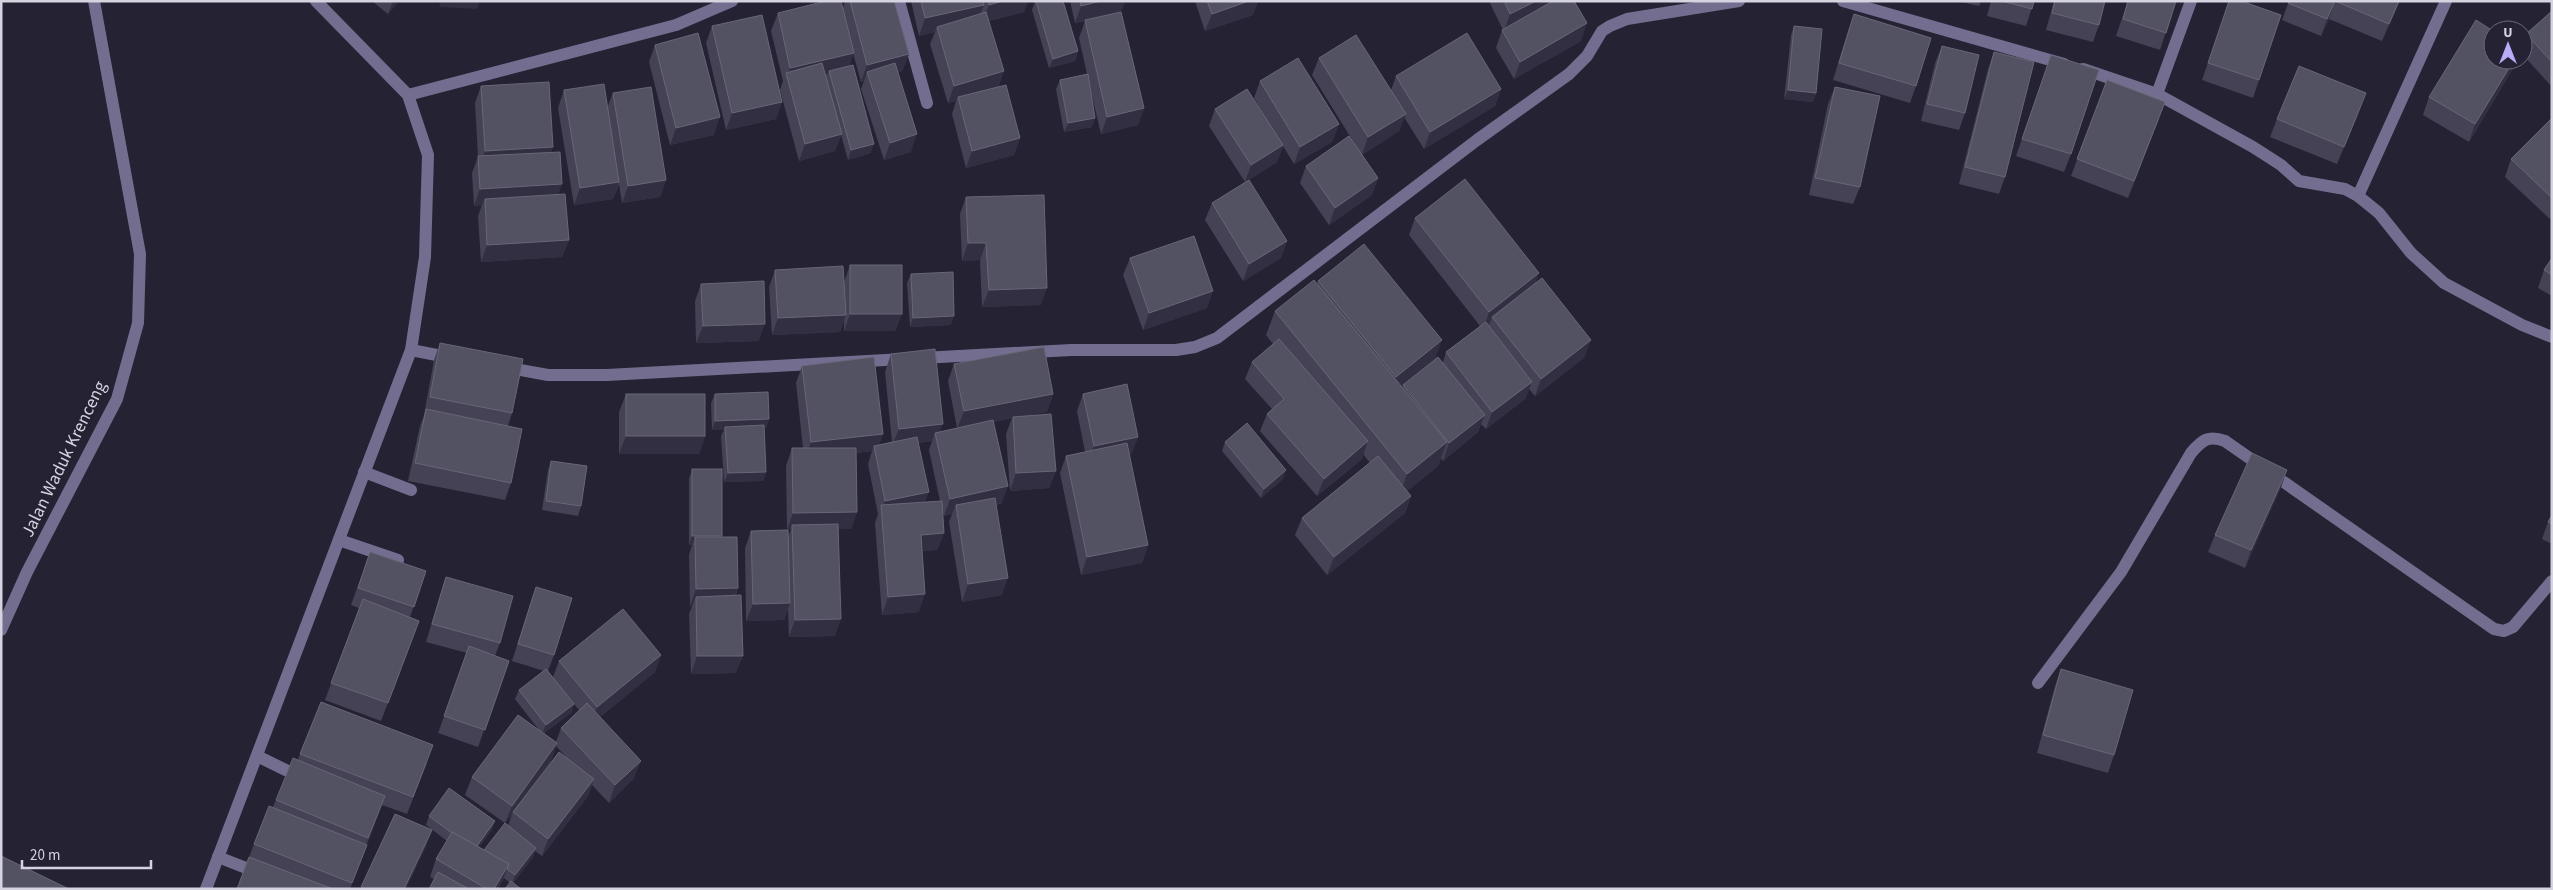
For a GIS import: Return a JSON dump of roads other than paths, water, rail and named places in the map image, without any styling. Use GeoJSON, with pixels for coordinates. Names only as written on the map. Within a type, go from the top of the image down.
{"type":"FeatureCollection","features":[{"type":"Feature","properties":{"kind":"street","name":"Jalan Waduk Krenceng"},"geometry":{"type":"LineString","coordinates":[[1,630],[27,572],[117,399],[138,323],[140,254],[94,1]]}},
{"type":"Feature","properties":{"kind":"street"},"geometry":{"type":"LineString","coordinates":[[206,889],[410,350],[425,257],[428,154],[408,95],[316,1]]}},
{"type":"Feature","properties":{"kind":"street"},"geometry":{"type":"LineString","coordinates":[[408,95],[676,25],[732,1]]}},
{"type":"Feature","properties":{"kind":"street"},"geometry":{"type":"LineString","coordinates":[[899,1],[927,102]]}},
{"type":"Feature","properties":{"kind":"street"},"geometry":{"type":"LineString","coordinates":[[493,365],[548,375],[607,375],[974,354],[1071,350],[1176,350],[1195,347],[1217,338],[1477,140],[1569,74],[1587,56],[1602,31],[1627,19],[1739,1]]}},
{"type":"Feature","properties":{"kind":"street"},"geometry":{"type":"LineString","coordinates":[[1843,1],[2083,69],[2157,94],[2253,147],[2281,165],[2299,181],[2345,189],[2358,196],[2379,213],[2411,253],[2444,283],[2513,321],[2552,337]]}},
{"type":"Feature","properties":{"kind":"street"},"geometry":{"type":"LineString","coordinates":[[2157,94],[2191,1]]}},
{"type":"Feature","properties":{"kind":"street"},"geometry":{"type":"LineString","coordinates":[[2358,196],[2446,1]]}},
{"type":"Feature","properties":{"kind":"street"},"geometry":{"type":"LineString","coordinates":[[410,350],[466,360]]}},
{"type":"Feature","properties":{"kind":"street"},"geometry":{"type":"LineString","coordinates":[[2038,683],[2121,572],[2191,453],[2206,438],[2214,437],[2225,441],[2494,630],[2504,631],[2513,627],[2552,582]]}},
{"type":"Feature","properties":{"kind":"street"},"geometry":{"type":"LineString","coordinates":[[364,472],[411,490]]}},
{"type":"Feature","properties":{"kind":"street"},"geometry":{"type":"LineString","coordinates":[[338,540],[398,560]]}},
{"type":"Feature","properties":{"kind":"street"},"geometry":{"type":"LineString","coordinates":[[256,756],[294,774]]}},
{"type":"Feature","properties":{"kind":"street"},"geometry":{"type":"LineString","coordinates":[[218,857],[259,873]]}}]}
